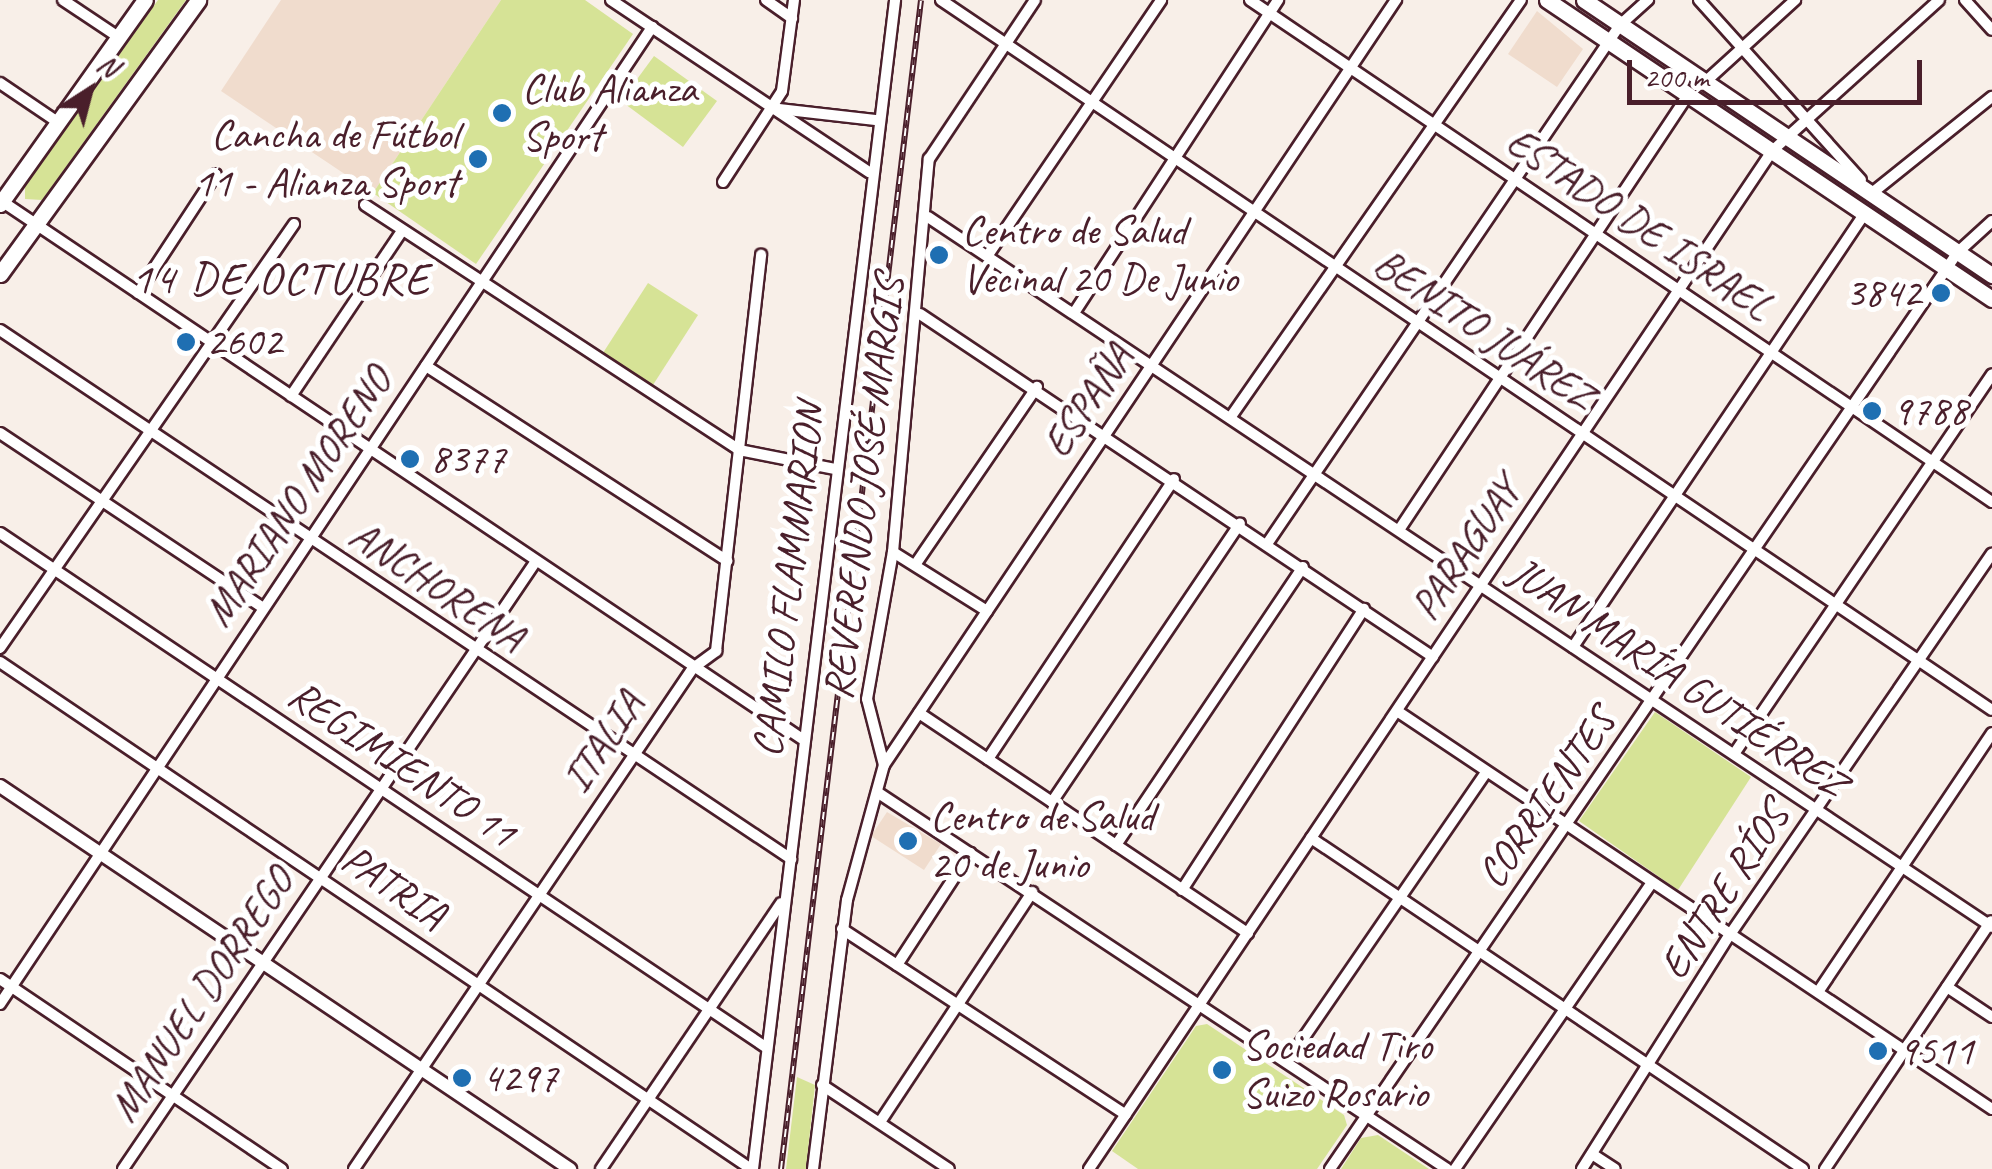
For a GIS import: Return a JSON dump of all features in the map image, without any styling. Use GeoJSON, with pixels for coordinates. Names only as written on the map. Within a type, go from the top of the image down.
{"type":"FeatureCollection","features":[{"type":"Feature","properties":{"kind":"main road"},"geometry":{"type":"LineString","coordinates":[[1,202],[146,0]]}},
{"type":"Feature","properties":{"kind":"main road"},"geometry":{"type":"LineString","coordinates":[[0,274],[198,0]]}},
{"type":"Feature","properties":{"kind":"main road"},"geometry":{"type":"LineString","coordinates":[[1547,0],[1992,299]]}},
{"type":"Feature","properties":{"kind":"main road"},"geometry":{"type":"LineString","coordinates":[[1584,0],[1992,275]]}},
{"type":"Feature","properties":{"kind":"street"},"geometry":{"type":"LineString","coordinates":[[611,0],[870,172]]}},
{"type":"Feature","properties":{"kind":"street"},"geometry":{"type":"LineString","coordinates":[[766,0],[792,18]]}},
{"type":"Feature","properties":{"kind":"street"},"geometry":{"type":"LineString","coordinates":[[724,182],[773,108],[794,0]]}},
{"type":"Feature","properties":{"kind":"street","name":"CAMILO FLAMMARION"},"geometry":{"type":"LineString","coordinates":[[752,1169],[876,120],[895,0]]}},
{"type":"Feature","properties":{"kind":"street","name":"REVERENDO JOSÉ MARGIS"},"geometry":{"type":"LineString","coordinates":[[884,764],[867,699],[893,552],[920,314],[929,159],[1035,0]]}},
{"type":"Feature","properties":{"kind":"street"},"geometry":{"type":"LineString","coordinates":[[988,255],[1160,0]]}},
{"type":"Feature","properties":{"kind":"street","name":"ESTADO DE ISRAEL"},"geometry":{"type":"LineString","coordinates":[[1250,0],[1992,502]]}},
{"type":"Feature","properties":{"kind":"street"},"geometry":{"type":"LineString","coordinates":[[1074,313],[1177,162],[1278,0]]}},
{"type":"Feature","properties":{"kind":"street","name":"ESPAÑA"},"geometry":{"type":"LineString","coordinates":[[877,792],[884,764],[1396,0]]}},
{"type":"Feature","properties":{"kind":"street"},"geometry":{"type":"LineString","coordinates":[[1230,418],[1521,0]]}},
{"type":"Feature","properties":{"kind":"street"},"geometry":{"type":"LineString","coordinates":[[1268,541],[1414,321],[1620,25],[1648,0]]}},
{"type":"Feature","properties":{"kind":"street"},"geometry":{"type":"LineString","coordinates":[[1699,0],[1876,197],[1992,97]]}},
{"type":"Feature","properties":{"kind":"street"},"geometry":{"type":"LineString","coordinates":[[1705,82],[1795,0]]}},
{"type":"Feature","properties":{"kind":"street","name":"PARAGUAY"},"geometry":{"type":"LineString","coordinates":[[1090,1169],[1772,151],[1938,0]]}},
{"type":"Feature","properties":{"kind":"street"},"geometry":{"type":"LineString","coordinates":[[1965,0],[1992,30]]}},
{"type":"Feature","properties":{"kind":"street","name":"BENITO JUÁREZ"},"geometry":{"type":"LineString","coordinates":[[941,1],[1992,710]]}},
{"type":"Feature","properties":{"kind":"street"},"geometry":{"type":"LineString","coordinates":[[69,2],[120,38]]}},
{"type":"Feature","properties":{"kind":"street","name":"MARIANO MORENO"},"geometry":{"type":"LineString","coordinates":[[0,1004],[214,677],[652,27]]}},
{"type":"Feature","properties":{"kind":"street"},"geometry":{"type":"LineString","coordinates":[[0,83],[59,123]]}},
{"type":"Feature","properties":{"kind":"street"},"geometry":{"type":"LineString","coordinates":[[1400,530],[1688,95]]}},
{"type":"Feature","properties":{"kind":"street"},"geometry":{"type":"LineString","coordinates":[[773,108],[876,120]]}},
{"type":"Feature","properties":{"kind":"street"},"geometry":{"type":"LineString","coordinates":[[138,293],[216,174]]}},
{"type":"Feature","properties":{"kind":"street"},"geometry":{"type":"LineString","coordinates":[[1,202],[801,738]]}},
{"type":"Feature","properties":{"kind":"street"},"geometry":{"type":"LineString","coordinates":[[365,206],[739,450],[835,469]]}},
{"type":"Feature","properties":{"kind":"street"},"geometry":{"type":"LineString","coordinates":[[1573,647],[1864,213]]}},
{"type":"Feature","properties":{"kind":"street","name":"JUAN MARÍA GUTIÉRREZ"},"geometry":{"type":"LineString","coordinates":[[928,216],[1991,924]]}},
{"type":"Feature","properties":{"kind":"street","name":"CORRIENTES"},"geometry":{"type":"LineString","coordinates":[[1330,1169],[1958,252],[1992,221]]}},
{"type":"Feature","properties":{"kind":"street"},"geometry":{"type":"LineString","coordinates":[[0,648],[294,224]]}},
{"type":"Feature","properties":{"kind":"street"},"geometry":{"type":"LineString","coordinates":[[291,396],[402,230]]}},
{"type":"Feature","properties":{"kind":"street"},"geometry":{"type":"LineString","coordinates":[[426,366],[726,562],[761,255]]}},
{"type":"Feature","properties":{"kind":"street"},"geometry":{"type":"LineString","coordinates":[[920,314],[1268,541],[1433,657]]}},
{"type":"Feature","properties":{"kind":"street","name":"ANCHORENA"},"geometry":{"type":"LineString","coordinates":[[0,330],[474,652],[791,859]]}},
{"type":"Feature","properties":{"kind":"street"},"geometry":{"type":"LineString","coordinates":[[1734,754],[1992,374]]}},
{"type":"Feature","properties":{"kind":"street"},"geometry":{"type":"LineString","coordinates":[[915,565],[1036,387]]}},
{"type":"Feature","properties":{"kind":"street"},"geometry":{"type":"LineString","coordinates":[[0,434],[262,607]]}},
{"type":"Feature","properties":{"kind":"street"},"geometry":{"type":"LineString","coordinates":[[988,759],[1174,479]]}},
{"type":"Feature","properties":{"kind":"street"},"geometry":{"type":"LineString","coordinates":[[1052,802],[1240,523]]}},
{"type":"Feature","properties":{"kind":"street","name":"REGIMIENTO 11"},"geometry":{"type":"LineString","coordinates":[[0,533],[767,1048]]}},
{"type":"Feature","properties":{"kind":"street"},"geometry":{"type":"LineString","coordinates":[[893,552],[987,610]]}},
{"type":"Feature","properties":{"kind":"street","name":"ENTRE RÍOS"},"geometry":{"type":"LineString","coordinates":[[1582,1169],[1651,1066],[1729,936],[1992,554]]}},
{"type":"Feature","properties":{"kind":"street","name":"MANUEL DORREGO"},"geometry":{"type":"LineString","coordinates":[[123,1169],[536,560]]}},
{"type":"Feature","properties":{"kind":"street","name":"ITALIA"},"geometry":{"type":"LineString","coordinates":[[354,1169],[692,668],[712,656],[726,562]]}},
{"type":"Feature","properties":{"kind":"street"},"geometry":{"type":"LineString","coordinates":[[1116,845],[1304,568]]}},
{"type":"Feature","properties":{"kind":"street"},"geometry":{"type":"LineString","coordinates":[[1182,890],[1364,609]]}},
{"type":"Feature","properties":{"kind":"street","name":"PATRIA"},"geometry":{"type":"LineString","coordinates":[[0,662],[752,1169]]}},
{"type":"Feature","properties":{"kind":"street"},"geometry":{"type":"LineString","coordinates":[[1397,711],[1992,1109]]}},
{"type":"Feature","properties":{"kind":"street"},"geometry":{"type":"LineString","coordinates":[[918,713],[1248,934]]}},
{"type":"Feature","properties":{"kind":"street"},"geometry":{"type":"LineString","coordinates":[[1818,992],[1992,733]]}},
{"type":"Feature","properties":{"kind":"street"},"geometry":{"type":"LineString","coordinates":[[1286,1062],[1486,772]]}},
{"type":"Feature","properties":{"kind":"street"},"geometry":{"type":"LineString","coordinates":[[0,786],[570,1169]]}},
{"type":"Feature","properties":{"kind":"street"},"geometry":{"type":"LineString","coordinates":[[813,1169],[842,929],[877,792],[1201,1002],[1447,1169]]}},
{"type":"Feature","properties":{"kind":"street"},"geometry":{"type":"LineString","coordinates":[[1311,838],[1803,1169]]}},
{"type":"Feature","properties":{"kind":"street"},"geometry":{"type":"LineString","coordinates":[[897,965],[970,853]]}},
{"type":"Feature","properties":{"kind":"street"},"geometry":{"type":"LineString","coordinates":[[1455,1169],[1651,884]]}},
{"type":"Feature","properties":{"kind":"street"},"geometry":{"type":"LineString","coordinates":[[880,1122],[1032,892]]}},
{"type":"Feature","properties":{"kind":"street"},"geometry":{"type":"LineString","coordinates":[[601,1169],[785,898]]}},
{"type":"Feature","properties":{"kind":"street"},"geometry":{"type":"LineString","coordinates":[[1825,1169],[1991,924]]}},
{"type":"Feature","properties":{"kind":"street"},"geometry":{"type":"LineString","coordinates":[[842,929],[1126,1115]]}},
{"type":"Feature","properties":{"kind":"street"},"geometry":{"type":"LineString","coordinates":[[0,979],[282,1169]]}},
{"type":"Feature","properties":{"kind":"street"},"geometry":{"type":"LineString","coordinates":[[1948,986],[1992,1017]]}},
{"type":"Feature","properties":{"kind":"street"},"geometry":{"type":"LineString","coordinates":[[822,1086],[949,1169]]}},
{"type":"Feature","properties":{"kind":"street"},"geometry":{"type":"LineString","coordinates":[[1592,1154],[1615,1169]]}},
{"type":"Feature","properties":{"kind":"shaded area"},"geometry":{"type":"Polygon","coordinates":[[[281,0],[501,0],[373,193],[221,91],[281,0]]]}},
{"type":"Feature","properties":{"kind":"shaded area"},"geometry":{"type":"Polygon","coordinates":[[[1537,11],[1583,49],[1557,87],[1508,54],[1537,11]]]}},
{"type":"Feature","properties":{"kind":"shaded area","name":"Centro de Salud 20 de Junio"},"geometry":{"type":"Polygon","coordinates":[[[887,812],[941,844],[924,870],[871,836],[887,812]]]}},
{"type":"Feature","properties":{"kind":"green space"},"geometry":{"type":"Polygon","coordinates":[[[158,0],[186,0],[42,200],[25,199],[25,187],[158,0]]]}},
{"type":"Feature","properties":{"kind":"green space","name":"Club Alianza Sport"},"geometry":{"type":"Polygon","coordinates":[[[501,0],[585,0],[633,34],[476,264],[373,193],[501,0]]]}},
{"type":"Feature","properties":{"kind":"green space"},"geometry":{"type":"Polygon","coordinates":[[[654,56],[717,101],[683,147],[621,101],[654,56]]]}},
{"type":"Feature","properties":{"kind":"green space"},"geometry":{"type":"Polygon","coordinates":[[[648,283],[698,315],[651,388],[601,356],[648,283]]]}},
{"type":"Feature","properties":{"kind":"green space"},"geometry":{"type":"Polygon","coordinates":[[[1655,712],[1751,777],[1678,890],[1579,821],[1655,712]]]}},
{"type":"Feature","properties":{"kind":"green space","name":"Sociedad Tiro Suizo Rosario"},"geometry":{"type":"Polygon","coordinates":[[[1207,1024],[1344,1115],[1347,1125],[1317,1169],[1138,1169],[1112,1151],[1196,1026],[1207,1024]]]}},
{"type":"Feature","properties":{"kind":"green space"},"geometry":{"type":"Polygon","coordinates":[[[797,1077],[815,1085],[806,1169],[786,1169],[797,1077]]]}},
{"type":"Feature","properties":{"kind":"green space","name":"Sociedad Tiro Suizo Rosario"},"geometry":{"type":"Polygon","coordinates":[[[1378,1135],[1429,1169],[1341,1169],[1361,1138],[1378,1135]]]}},
{"type":"Feature","properties":{"kind":"railway"},"geometry":{"type":"LineString","coordinates":[[781,1169],[921,0]]}},
{"type":"Feature","properties":{"kind":"place","name":"Club Alianza Sport"},"geometry":{"type":"Point","coordinates":[502,113]}},
{"type":"Feature","properties":{"kind":"place","name":"Cancha de Fútbol 11 - Alianza Sport"},"geometry":{"type":"Point","coordinates":[478,159]}},
{"type":"Feature","properties":{"kind":"place","name":"Centro de Salud Vecinal 20 De Junio"},"geometry":{"type":"Point","coordinates":[939,255]}},
{"type":"Feature","properties":{"kind":"place","name":"3842"},"geometry":{"type":"Point","coordinates":[1941,293]}},
{"type":"Feature","properties":{"kind":"place","name":"2602"},"geometry":{"type":"Point","coordinates":[186,342]}},
{"type":"Feature","properties":{"kind":"place","name":"9788"},"geometry":{"type":"Point","coordinates":[1872,411]}},
{"type":"Feature","properties":{"kind":"place","name":"8377"},"geometry":{"type":"Point","coordinates":[410,459]}},
{"type":"Feature","properties":{"kind":"place","name":"Centro de Salud 20 de Junio"},"geometry":{"type":"Point","coordinates":[908,841]}},
{"type":"Feature","properties":{"kind":"place","name":"9511"},"geometry":{"type":"Point","coordinates":[1878,1051]}},
{"type":"Feature","properties":{"kind":"place","name":"Sociedad Tiro Suizo Rosario"},"geometry":{"type":"Point","coordinates":[1222,1070]}},
{"type":"Feature","properties":{"kind":"place","name":"4297"},"geometry":{"type":"Point","coordinates":[462,1078]}},
{"type":"Feature","properties":{"kind":"district","name":"14 DE OCTUBRE"},"geometry":{"type":"Point","coordinates":[281,279]}}]}
